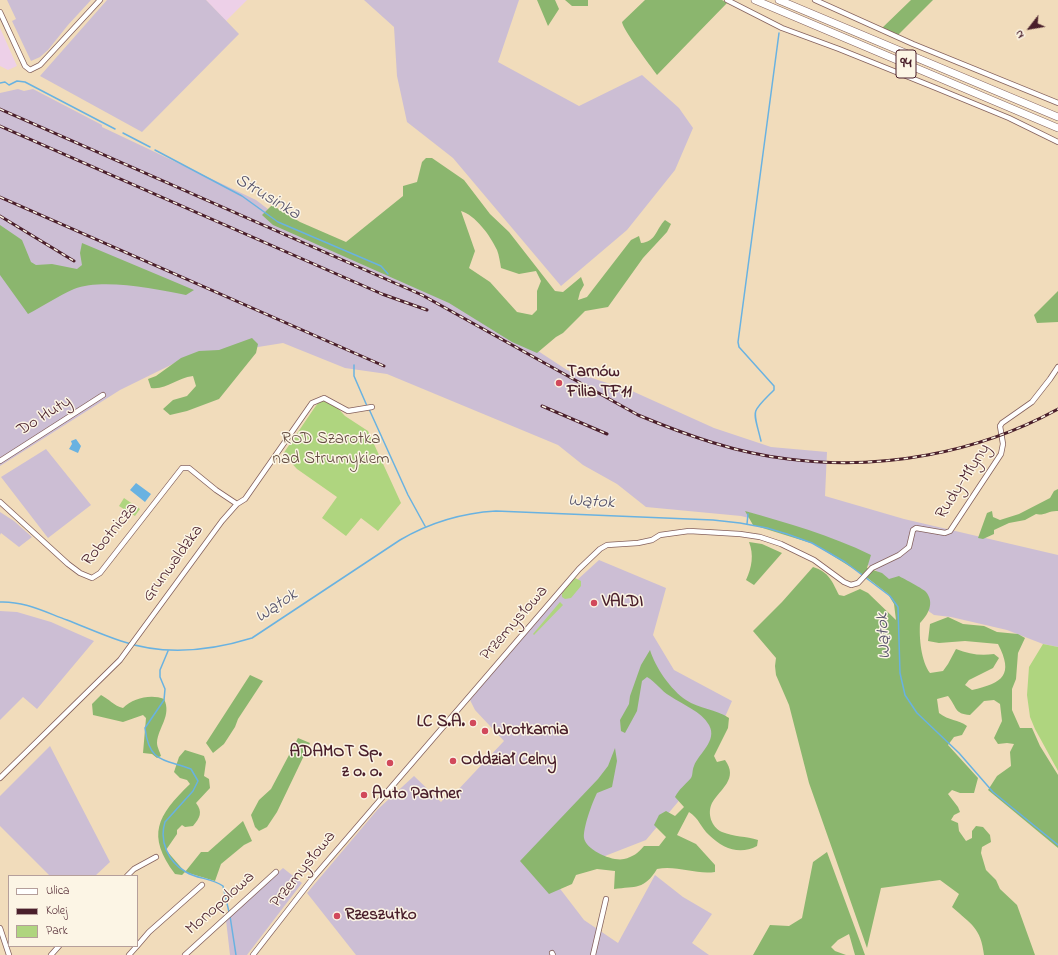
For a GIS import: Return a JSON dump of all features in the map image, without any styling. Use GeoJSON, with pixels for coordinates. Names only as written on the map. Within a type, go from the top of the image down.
{"type":"FeatureCollection","features":[{"type":"Feature","properties":{"kind":"main road","name":"94"},"geometry":{"type":"LineString","coordinates":[[755,0],[1058,128]]}},
{"type":"Feature","properties":{"kind":"main road","name":"94"},"geometry":{"type":"LineString","coordinates":[[779,0],[1058,117]]}},
{"type":"Feature","properties":{"kind":"street"},"geometry":{"type":"LineString","coordinates":[[0,12],[25,66],[30,70],[40,65],[100,0]]}},
{"type":"Feature","properties":{"kind":"street"},"geometry":{"type":"LineString","coordinates":[[727,0],[776,26],[1009,118],[1058,142]]}},
{"type":"Feature","properties":{"kind":"street"},"geometry":{"type":"LineString","coordinates":[[815,0],[934,53],[1058,103]]}},
{"type":"Feature","properties":{"kind":"street","name":"Rudy-Młyny"},"geometry":{"type":"LineString","coordinates":[[886,561],[899,555],[909,547],[913,530],[916,528],[945,533],[950,531],[1001,454],[1003,444],[1000,426],[1032,402],[1050,380],[1058,367]]}},
{"type":"Feature","properties":{"kind":"street","name":"Do Huty"},"geometry":{"type":"LineString","coordinates":[[0,461],[104,395]]}},
{"type":"Feature","properties":{"kind":"street","name":"Grunwaldzka"},"geometry":{"type":"LineString","coordinates":[[0,778],[106,675],[128,651],[218,527],[237,504],[245,499],[312,403],[324,398],[348,411],[370,408]]}},
{"type":"Feature","properties":{"kind":"street","name":"Robotnicza"},"geometry":{"type":"LineString","coordinates":[[0,502],[80,574],[92,578],[100,573],[182,468],[189,468],[216,490],[237,504]]}},
{"type":"Feature","properties":{"kind":"street","name":"Przemysłowa"},"geometry":{"type":"LineString","coordinates":[[253,955],[312,878],[579,569],[600,549],[607,545],[638,543],[652,540],[660,535],[675,533],[689,532],[740,534],[760,537],[781,544],[814,560],[844,582],[851,585],[858,583],[872,568],[886,561]]}},
{"type":"Feature","properties":{"kind":"street"},"geometry":{"type":"LineString","coordinates":[[129,875],[134,869],[156,857]]}},
{"type":"Feature","properties":{"kind":"street","name":"Monopolowa"},"geometry":{"type":"LineString","coordinates":[[185,955],[276,872]]}},
{"type":"Feature","properties":{"kind":"street"},"geometry":{"type":"LineString","coordinates":[[138,945],[149,932],[202,885]]}},
{"type":"Feature","properties":{"kind":"street"},"geometry":{"type":"LineString","coordinates":[[593,955],[606,899]]}},
{"type":"Feature","properties":{"kind":"street"},"geometry":{"type":"LineString","coordinates":[[0,928],[9,955]]}},
{"type":"Feature","properties":{"kind":"street"},"geometry":{"type":"LineString","coordinates":[[51,955],[58,947]]}},
{"type":"Feature","properties":{"kind":"street"},"geometry":{"type":"LineString","coordinates":[[128,955],[136,947]]}},
{"type":"Feature","properties":{"kind":"shaded area"},"geometry":{"type":"Polygon","coordinates":[[[7,0],[91,0],[48,50],[40,57],[31,61],[12,21],[16,19],[7,0]]]}},
{"type":"Feature","properties":{"kind":"shaded area"},"geometry":{"type":"Polygon","coordinates":[[[107,0],[206,0],[239,34],[142,132],[40,76],[107,0]]]}},
{"type":"Feature","properties":{"kind":"shaded area"},"geometry":{"type":"Polygon","coordinates":[[[206,0],[247,0],[226,21],[206,0]]]}},
{"type":"Feature","properties":{"kind":"shaded area"},"geometry":{"type":"Polygon","coordinates":[[[364,0],[519,0],[498,62],[579,106],[642,75],[679,108],[693,128],[675,170],[627,230],[561,286],[453,158],[407,122],[397,76],[394,27],[364,0]]]}},
{"type":"Feature","properties":{"kind":"shaded area"},"geometry":{"type":"Polygon","coordinates":[[[0,28],[17,66],[8,70],[0,66],[0,28]]]}},
{"type":"Feature","properties":{"kind":"shaded area"},"geometry":{"type":"Polygon","coordinates":[[[18,89],[24,91],[33,89],[102,125],[102,127],[256,200],[281,219],[471,307],[567,370],[632,391],[714,428],[771,447],[827,452],[825,496],[904,519],[1058,555],[1058,647],[1043,644],[1007,630],[951,617],[934,615],[917,603],[901,588],[868,565],[814,534],[741,516],[646,507],[617,484],[583,465],[558,445],[387,374],[345,368],[283,343],[183,359],[120,390],[0,466],[0,93],[18,89]]]}},
{"type":"Feature","properties":{"kind":"shaded area"},"geometry":{"type":"Polygon","coordinates":[[[46,449],[91,505],[48,538],[1,477],[46,449]]]}},
{"type":"Feature","properties":{"kind":"shaded area"},"geometry":{"type":"Polygon","coordinates":[[[0,512],[14,521],[32,537],[19,547],[1,533],[0,535],[0,512]]]}},
{"type":"Feature","properties":{"kind":"shaded area"},"geometry":{"type":"Polygon","coordinates":[[[599,560],[666,588],[653,635],[674,670],[732,701],[698,778],[646,840],[551,877],[584,920],[618,943],[655,875],[683,897],[712,914],[692,943],[709,955],[356,955],[307,893],[378,809],[414,776],[441,802],[453,789],[456,792],[504,741],[475,710],[470,700],[541,613],[599,560]]]}},
{"type":"Feature","properties":{"kind":"shaded area"},"geometry":{"type":"Polygon","coordinates":[[[0,611],[17,612],[51,622],[94,641],[37,709],[23,697],[0,720],[0,611]]]}},
{"type":"Feature","properties":{"kind":"shaded area"},"geometry":{"type":"Polygon","coordinates":[[[50,746],[110,862],[96,875],[49,875],[0,826],[0,796],[50,746]]]}},
{"type":"Feature","properties":{"kind":"shaded area"},"geometry":{"type":"Polygon","coordinates":[[[283,868],[302,883],[247,955],[230,955],[226,920],[283,868]]]}},
{"type":"Feature","properties":{"kind":"green space"},"geometry":{"type":"Polygon","coordinates":[[[537,0],[555,0],[559,9],[548,26],[537,0]]]}},
{"type":"Feature","properties":{"kind":"green space"},"geometry":{"type":"Polygon","coordinates":[[[565,0],[588,0],[588,6],[572,6],[565,0]]]}},
{"type":"Feature","properties":{"kind":"green space"},"geometry":{"type":"Polygon","coordinates":[[[645,0],[722,0],[727,3],[657,75],[632,40],[622,22],[645,0]]]}},
{"type":"Feature","properties":{"kind":"green space"},"geometry":{"type":"Polygon","coordinates":[[[911,0],[933,0],[897,36],[881,29],[911,0]]]}},
{"type":"Feature","properties":{"kind":"green space"},"geometry":{"type":"Polygon","coordinates":[[[426,158],[432,158],[464,180],[490,214],[509,232],[555,291],[563,292],[581,277],[584,285],[578,300],[587,297],[631,240],[639,236],[641,243],[646,242],[653,238],[665,220],[671,224],[667,232],[643,258],[608,307],[585,311],[563,333],[537,353],[512,342],[449,303],[273,225],[262,215],[272,205],[300,222],[346,242],[403,196],[403,186],[417,182],[422,162],[426,158]],[[461,211],[475,251],[469,268],[490,282],[517,312],[532,315],[537,310],[537,291],[541,281],[536,271],[519,274],[501,268],[498,252],[494,244],[482,226],[466,213],[461,211]]]}},
{"type":"Feature","properties":{"kind":"green space"},"geometry":{"type":"Polygon","coordinates":[[[0,225],[22,240],[31,262],[36,265],[52,264],[77,269],[82,265],[80,253],[82,243],[194,290],[186,295],[114,284],[99,284],[74,289],[28,314],[0,275],[0,225]]]}},
{"type":"Feature","properties":{"kind":"green space"},"geometry":{"type":"Polygon","coordinates":[[[1058,291],[1058,322],[1037,323],[1034,315],[1058,291]]]}},
{"type":"Feature","properties":{"kind":"green space"},"geometry":{"type":"Polygon","coordinates":[[[252,338],[258,344],[256,353],[219,399],[187,411],[170,415],[163,409],[173,400],[187,396],[196,386],[193,376],[187,377],[167,386],[157,388],[151,388],[148,379],[156,376],[181,358],[199,351],[219,350],[252,338]]]}},
{"type":"Feature","properties":{"kind":"green space","name":"ROD Szarotka nad Strumykiem"},"geometry":{"type":"Polygon","coordinates":[[[323,401],[335,405],[345,416],[368,431],[401,503],[378,531],[361,518],[346,536],[322,518],[337,497],[297,469],[283,454],[315,407],[319,402],[323,401]]]}},
{"type":"Feature","properties":{"kind":"green space"},"geometry":{"type":"Polygon","coordinates":[[[1058,489],[1058,511],[1036,514],[1025,520],[1009,523],[994,530],[994,534],[983,539],[978,538],[987,513],[992,511],[993,517],[1000,520],[1019,514],[1050,498],[1054,491],[1058,489]]]}},
{"type":"Feature","properties":{"kind":"green space"},"geometry":{"type":"Polygon","coordinates":[[[124,498],[140,509],[135,516],[119,506],[124,498]]]}},
{"type":"Feature","properties":{"kind":"green space"},"geometry":{"type":"Polygon","coordinates":[[[745,511],[809,530],[856,548],[871,555],[867,568],[882,573],[889,579],[899,576],[926,592],[929,596],[930,605],[928,613],[920,623],[920,635],[924,662],[930,673],[943,671],[956,649],[975,654],[994,654],[999,658],[993,668],[969,680],[965,685],[972,690],[998,681],[1003,676],[1005,670],[1003,655],[998,644],[965,641],[939,643],[928,641],[930,624],[948,617],[963,624],[984,626],[997,632],[1018,634],[1025,638],[1018,653],[1016,679],[1012,689],[1012,710],[1020,728],[1032,728],[1040,746],[1058,775],[1058,848],[988,790],[997,776],[1011,766],[1010,752],[1014,744],[998,744],[994,738],[1002,721],[1000,704],[994,700],[984,701],[970,715],[958,711],[948,696],[937,699],[939,713],[967,726],[962,735],[954,737],[948,745],[978,778],[974,793],[960,793],[952,790],[948,794],[960,812],[954,815],[951,820],[958,823],[959,831],[966,841],[972,838],[972,831],[976,826],[983,827],[990,835],[991,842],[982,847],[981,853],[986,870],[996,880],[1000,889],[1017,905],[1035,955],[984,955],[983,946],[978,932],[952,907],[959,894],[940,880],[881,888],[867,948],[809,783],[789,705],[776,675],[776,658],[753,631],[782,602],[813,567],[826,574],[832,581],[839,595],[844,596],[860,589],[868,593],[896,620],[894,604],[888,594],[865,576],[814,544],[753,525],[745,511]]]}},
{"type":"Feature","properties":{"kind":"green space"},"geometry":{"type":"Polygon","coordinates":[[[749,542],[762,544],[782,553],[754,585],[746,580],[752,561],[749,542]]]}},
{"type":"Feature","properties":{"kind":"green space"},"geometry":{"type":"Polygon","coordinates":[[[575,578],[581,581],[581,586],[571,598],[565,599],[562,597],[562,593],[575,578]]]}},
{"type":"Feature","properties":{"kind":"green space"},"geometry":{"type":"Polygon","coordinates":[[[560,602],[563,605],[534,635],[533,634],[560,602]]]}},
{"type":"Feature","properties":{"kind":"green space"},"geometry":{"type":"Polygon","coordinates":[[[1043,644],[1058,647],[1058,771],[1030,717],[1027,695],[1029,667],[1043,644]]]}},
{"type":"Feature","properties":{"kind":"green space"},"geometry":{"type":"Polygon","coordinates":[[[650,650],[652,657],[664,678],[680,696],[691,703],[729,718],[728,728],[714,756],[717,762],[725,760],[729,767],[730,773],[727,783],[712,803],[710,815],[715,827],[718,830],[731,835],[758,840],[757,846],[751,849],[738,850],[720,844],[709,835],[695,817],[689,812],[677,835],[696,844],[715,865],[715,872],[708,873],[672,868],[657,869],[648,881],[639,886],[614,889],[615,871],[597,869],[576,875],[572,884],[549,894],[520,861],[598,779],[608,766],[615,748],[617,761],[612,787],[597,793],[586,822],[584,838],[590,847],[607,857],[613,859],[624,859],[633,856],[644,846],[659,846],[666,837],[654,825],[659,815],[666,811],[675,816],[684,807],[675,797],[680,789],[691,778],[696,761],[709,742],[711,731],[706,720],[697,712],[667,694],[647,677],[642,681],[637,711],[625,733],[621,731],[620,720],[629,704],[630,696],[641,665],[650,650]]]}},
{"type":"Feature","properties":{"kind":"green space"},"geometry":{"type":"Polygon","coordinates":[[[250,675],[263,681],[238,719],[235,727],[224,744],[213,753],[206,743],[250,675]]]}},
{"type":"Feature","properties":{"kind":"green space"},"geometry":{"type":"Polygon","coordinates":[[[101,695],[117,706],[123,708],[137,699],[154,697],[164,699],[166,705],[166,716],[157,743],[161,756],[157,758],[152,754],[143,753],[146,718],[143,715],[123,722],[93,715],[92,704],[101,695]]]}},
{"type":"Feature","properties":{"kind":"green space"},"geometry":{"type":"Polygon","coordinates":[[[298,738],[310,743],[277,812],[267,827],[259,831],[255,827],[251,815],[259,800],[271,789],[298,738]]]}},
{"type":"Feature","properties":{"kind":"green space"},"geometry":{"type":"Polygon","coordinates":[[[185,750],[204,756],[206,762],[204,776],[209,779],[210,788],[196,803],[200,815],[193,826],[185,827],[182,825],[177,830],[177,834],[166,850],[185,872],[182,875],[175,874],[166,860],[160,848],[158,837],[159,826],[163,816],[179,795],[190,784],[187,780],[180,778],[174,772],[179,757],[185,750]]]}},
{"type":"Feature","properties":{"kind":"green space"},"geometry":{"type":"Polygon","coordinates":[[[243,821],[252,841],[244,845],[221,864],[215,881],[185,872],[201,852],[208,852],[243,821]]]}},
{"type":"Feature","properties":{"kind":"green space"},"geometry":{"type":"Polygon","coordinates":[[[827,852],[865,955],[855,955],[849,934],[838,940],[831,947],[835,951],[846,955],[753,955],[770,925],[789,926],[802,918],[813,862],[827,852]]]}},
{"type":"Feature","properties":{"kind":"water"},"geometry":{"type":"Polygon","coordinates":[[[76,439],[81,446],[78,453],[69,449],[72,444],[71,441],[76,439]]]}},
{"type":"Feature","properties":{"kind":"water"},"geometry":{"type":"Polygon","coordinates":[[[136,483],[151,494],[145,502],[130,490],[136,483]]]}},
{"type":"Feature","properties":{"kind":"waterway"},"geometry":{"type":"LineString","coordinates":[[761,441],[755,417],[756,412],[761,403],[774,390],[774,386],[739,347],[738,342],[779,33]]}},
{"type":"Feature","properties":{"kind":"waterway","name":"Strusinka"},"geometry":{"type":"LineString","coordinates":[[0,83],[5,82],[9,85],[17,81],[25,82],[115,129]]}},
{"type":"Feature","properties":{"kind":"waterway","name":"Strusinka"},"geometry":{"type":"LineString","coordinates":[[123,133],[150,147]]}},
{"type":"Feature","properties":{"kind":"waterway","name":"Strusinka"},"geometry":{"type":"LineString","coordinates":[[155,150],[242,196],[278,222],[381,266],[388,274]]}},
{"type":"Feature","properties":{"kind":"waterway","name":"Strusinka"},"geometry":{"type":"LineString","coordinates":[[354,365],[354,376],[367,406]]}},
{"type":"Feature","properties":{"kind":"waterway","name":"Strusinka"},"geometry":{"type":"LineString","coordinates":[[369,409],[408,495],[425,526]]}},
{"type":"Feature","properties":{"kind":"waterway","name":"Wątok"},"geometry":{"type":"LineString","coordinates":[[0,602],[26,605],[137,646],[170,650],[203,649],[252,638],[400,540],[434,524],[471,514],[496,511],[713,520],[767,528],[812,543],[845,562],[890,596],[898,607],[900,673],[905,695],[917,713],[959,753],[993,792],[1058,845]]}},
{"type":"Feature","properties":{"kind":"waterway"},"geometry":{"type":"LineString","coordinates":[[747,524],[748,514]]}},
{"type":"Feature","properties":{"kind":"waterway"},"geometry":{"type":"LineString","coordinates":[[168,651],[160,670],[160,677],[165,689],[164,700],[145,728],[147,739],[154,754],[166,761],[191,769],[198,781],[193,791],[165,822],[163,829],[164,844],[170,857],[180,868],[190,874],[214,881],[223,886],[229,912]]}},
{"type":"Feature","properties":{"kind":"waterway"},"geometry":{"type":"LineString","coordinates":[[230,916],[236,955]]}},
{"type":"Feature","properties":{"kind":"railway"},"geometry":{"type":"LineString","coordinates":[[0,109],[422,295],[638,415],[730,448],[788,459],[823,462],[893,460],[928,455],[995,437],[1058,409]]}},
{"type":"Feature","properties":{"kind":"railway"},"geometry":{"type":"LineString","coordinates":[[0,126],[382,294],[427,310]]}},
{"type":"Feature","properties":{"kind":"railway"},"geometry":{"type":"LineString","coordinates":[[0,197],[384,366]]}},
{"type":"Feature","properties":{"kind":"railway"},"geometry":{"type":"LineString","coordinates":[[0,216],[74,261]]}},
{"type":"Feature","properties":{"kind":"railway"},"geometry":{"type":"LineString","coordinates":[[542,406],[607,434]]}},
{"type":"Feature","properties":{"kind":"place","name":"Tarnów Filia TF11"},"geometry":{"type":"Point","coordinates":[559,383]}},
{"type":"Feature","properties":{"kind":"place","name":"VALDI"},"geometry":{"type":"Point","coordinates":[594,603]}},
{"type":"Feature","properties":{"kind":"place","name":"LC S.A."},"geometry":{"type":"Point","coordinates":[473,723]}},
{"type":"Feature","properties":{"kind":"place","name":"Wrotkarnia"},"geometry":{"type":"Point","coordinates":[485,731]}},
{"type":"Feature","properties":{"kind":"place","name":"Oddział Celny"},"geometry":{"type":"Point","coordinates":[453,761]}},
{"type":"Feature","properties":{"kind":"place","name":"ADAMOT Sp. z o. o."},"geometry":{"type":"Point","coordinates":[390,763]}},
{"type":"Feature","properties":{"kind":"place","name":"Auto Partner"},"geometry":{"type":"Point","coordinates":[364,795]}},
{"type":"Feature","properties":{"kind":"place","name":"Rzeszutko"},"geometry":{"type":"Point","coordinates":[337,916]}}]}
